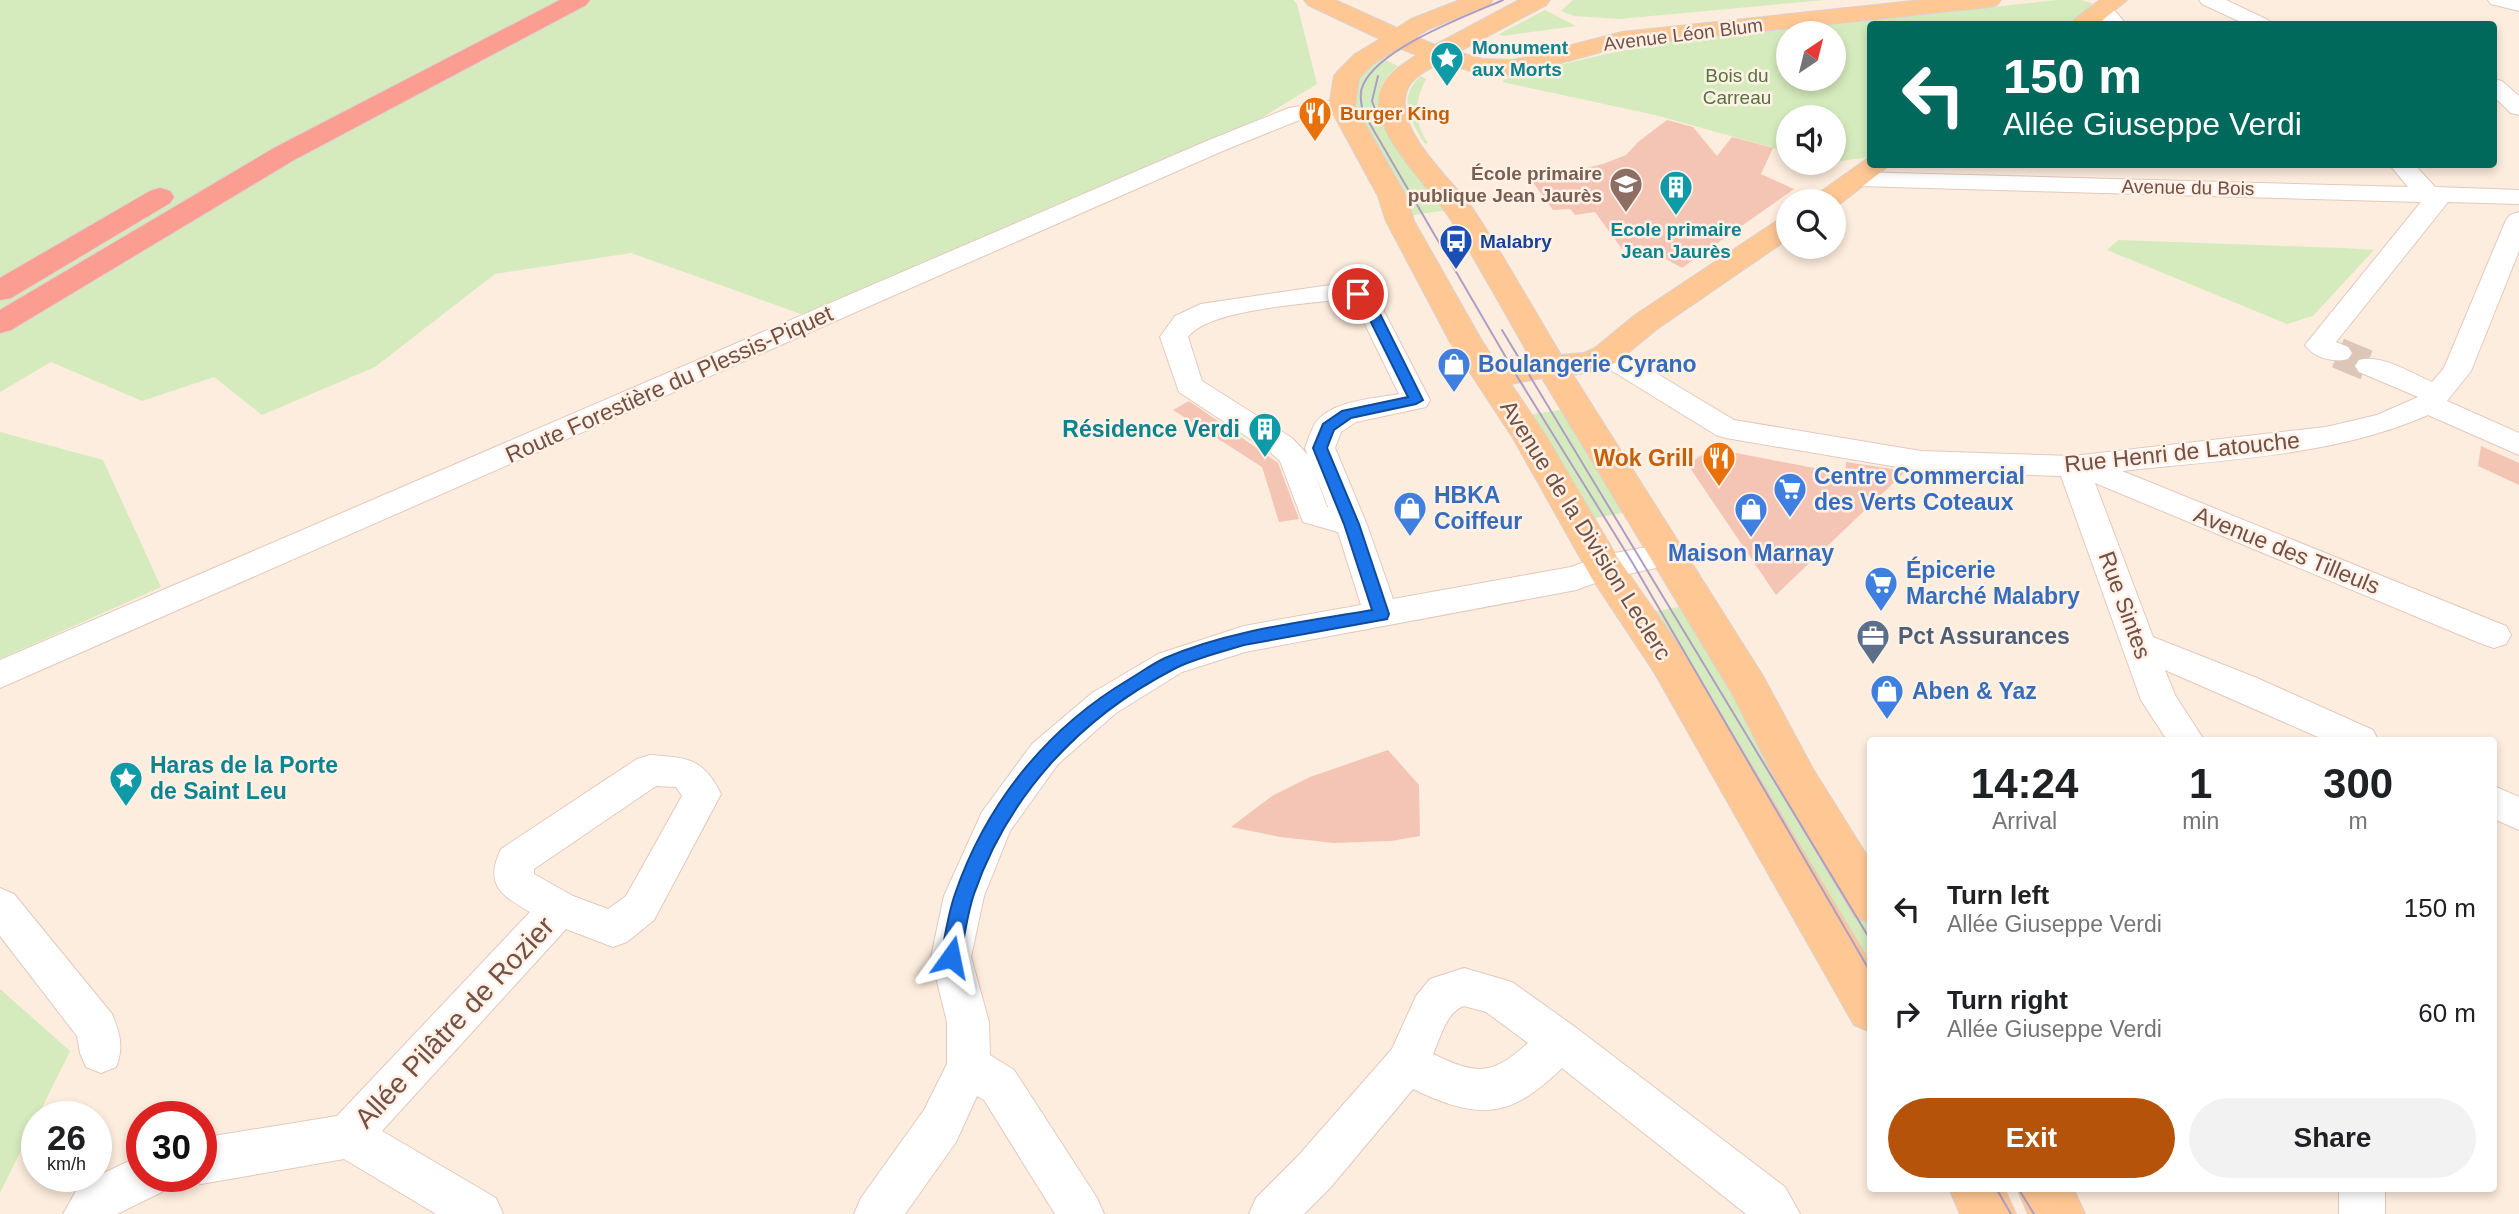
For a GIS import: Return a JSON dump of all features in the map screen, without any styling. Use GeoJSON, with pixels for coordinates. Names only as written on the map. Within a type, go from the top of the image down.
{"type":"FeatureCollection","features":[{"type":"Feature","properties":{"kind":"highway"},"geometry":{"type":"LineString","coordinates":[[213,167],[323,106],[533,0]]}},
{"type":"Feature","properties":{"kind":"highway"},"geometry":{"type":"LineString","coordinates":[[0,323],[284,154],[578,0]]}},
{"type":"Feature","properties":{"kind":"highway"},"geometry":{"type":"LineString","coordinates":[[0,291],[179,186]]}},
{"type":"Feature","properties":{"kind":"main road"},"geometry":{"type":"LineString","coordinates":[[1316,0],[1373,25],[1385,44],[1438,54],[1468,51],[1538,0]]}},
{"type":"Feature","properties":{"kind":"main road"},"geometry":{"type":"LineString","coordinates":[[1361,0],[1420,24],[1468,51]]}},
{"type":"Feature","properties":{"kind":"main road"},"geometry":{"type":"LineString","coordinates":[[1342,106],[1347,76],[1357,64],[1420,24],[1481,0]]}},
{"type":"Feature","properties":{"kind":"main road","name":"Avenue Léon Blum"},"geometry":{"type":"LineString","coordinates":[[1468,51],[1494,57],[1510,57],[1600,34],[1923,0]]}},
{"type":"Feature","properties":{"kind":"main road","name":"Avenue Léon Blum"},"geometry":{"type":"LineString","coordinates":[[1468,51],[1480,66],[1513,68],[1622,39],[1989,0]]}},
{"type":"Feature","properties":{"kind":"main road"},"geometry":{"type":"LineString","coordinates":[[2091,21],[2112,12]]}},
{"type":"Feature","properties":{"kind":"main road"},"geometry":{"type":"LineString","coordinates":[[1438,54],[1412,69],[1397,82],[1392,94],[1395,119],[1439,189],[1461,213],[1749,687],[1798,782],[1867,896]]}},
{"type":"Feature","properties":{"kind":"main road","name":"Avenue de la Division Leclerc"},"geometry":{"type":"LineString","coordinates":[[1342,106],[1392,196],[1400,221],[1466,342],[1529,436],[1604,567],[1668,661],[1867,1002]]}},
{"type":"Feature","properties":{"kind":"main road"},"geometry":{"type":"LineString","coordinates":[[1843,189],[1868,172]]}},
{"type":"Feature","properties":{"kind":"main road"},"geometry":{"type":"LineString","coordinates":[[1490,377],[1552,366],[1590,363],[1606,355],[1646,322],[1776,234]]}},
{"type":"Feature","properties":{"kind":"main road"},"geometry":{"type":"LineString","coordinates":[[1977,1192],[1989,1214]]}},
{"type":"Feature","properties":{"kind":"main road"},"geometry":{"type":"LineString","coordinates":[[2045,1192],[2058,1214]]}},
{"type":"Feature","properties":{"kind":"street"},"geometry":{"type":"LineString","coordinates":[[2209,0],[2254,21]]}},
{"type":"Feature","properties":{"kind":"street"},"geometry":{"type":"LineString","coordinates":[[2498,0],[2519,5]]}},
{"type":"Feature","properties":{"kind":"street"},"geometry":{"type":"LineString","coordinates":[[2497,89],[2519,108]]}},
{"type":"Feature","properties":{"kind":"street","name":"Route Forestière du Plessis-Piquet"},"geometry":{"type":"LineString","coordinates":[[0,675],[1226,141],[1297,113],[1342,106]]}},
{"type":"Feature","properties":{"kind":"street"},"geometry":{"type":"LineString","coordinates":[[2231,168],[2248,189]]}},
{"type":"Feature","properties":{"kind":"street"},"geometry":{"type":"LineString","coordinates":[[2338,353],[2319,345],[2437,203],[2405,168]]}},
{"type":"Feature","properties":{"kind":"street","name":"Avenue du Bois"},"geometry":{"type":"LineString","coordinates":[[1868,172],[2248,189],[2430,194],[2518,204]]}},
{"type":"Feature","properties":{"kind":"street","name":"Rue Henri de Latouche"},"geometry":{"type":"LineString","coordinates":[[1726,428],[1921,461],[2076,465],[2326,437],[2386,422],[2432,399],[2457,371],[2518,204]]}},
{"type":"Feature","properties":{"kind":"street"},"geometry":{"type":"LineString","coordinates":[[1351,524],[1314,513],[1293,457],[1281,445],[1189,386],[1174,337],[1185,322],[1211,310],[1344,291],[1358,294],[1367,302],[1416,400],[1347,414],[1328,427],[1320,448],[1351,524],[1381,614]]}},
{"type":"Feature","properties":{"kind":"street"},"geometry":{"type":"LineString","coordinates":[[1606,355],[1726,428]]}},
{"type":"Feature","properties":{"kind":"street"},"geometry":{"type":"LineString","coordinates":[[2369,366],[2519,445]]}},
{"type":"Feature","properties":{"kind":"street","name":"Avenue des Tilleuls"},"geometry":{"type":"LineString","coordinates":[[2076,465],[2494,635]]}},
{"type":"Feature","properties":{"kind":"street","name":"Rue Sintes"},"geometry":{"type":"LineString","coordinates":[[2076,465],[2159,700],[2184,737]]}},
{"type":"Feature","properties":{"kind":"street"},"geometry":{"type":"LineString","coordinates":[[877,1214],[940,1126],[969,1066],[968,1022],[951,957],[964,895],[995,823],[1045,754],[1104,702],[1170,663],[1244,639],[1576,578],[1604,567],[1668,555]]}},
{"type":"Feature","properties":{"kind":"street"},"geometry":{"type":"LineString","coordinates":[[2140,646],[2245,688],[2353,737]]}},
{"type":"Feature","properties":{"kind":"street","name":"Allée Pilâtre de Rozier"},"geometry":{"type":"LineString","coordinates":[[650,770],[686,773],[702,794],[640,908],[613,929],[559,908],[515,883],[515,861],[650,770]]}},
{"type":"Feature","properties":{"kind":"street"},"geometry":{"type":"LineString","coordinates":[[2497,803],[2519,814]]}},
{"type":"Feature","properties":{"kind":"street"},"geometry":{"type":"LineString","coordinates":[[0,906],[97,1028],[101,1053]]}},
{"type":"Feature","properties":{"kind":"street","name":"Allée Pilâtre de Rozier"},"geometry":{"type":"LineString","coordinates":[[348,1136],[559,908]]}},
{"type":"Feature","properties":{"kind":"street"},"geometry":{"type":"LineString","coordinates":[[1272,1214],[1314,1172],[1407,1064],[1431,1010],[1445,993],[1464,987],[1497,996],[1560,1041],[1769,1203],[1777,1214]]}},
{"type":"Feature","properties":{"kind":"street"},"geometry":{"type":"LineString","coordinates":[[1407,1064],[1460,1088],[1488,1091],[1514,1082],[1560,1041]]}},
{"type":"Feature","properties":{"kind":"street"},"geometry":{"type":"LineString","coordinates":[[969,1066],[999,1085],[1081,1214]]}},
{"type":"Feature","properties":{"kind":"street"},"geometry":{"type":"LineString","coordinates":[[217,1158],[348,1136],[480,1214]]}},
{"type":"Feature","properties":{"kind":"street"},"geometry":{"type":"LineString","coordinates":[[91,1207],[126,1187]]}},
{"type":"Feature","properties":{"kind":"street"},"geometry":{"type":"LineString","coordinates":[[2362,1192],[2362,1214]]}},
{"type":"Feature","properties":{"kind":"green space"},"geometry":{"type":"Polygon","coordinates":[[[0,0],[1293,0],[1297,4],[1317,84],[1258,120],[809,317],[631,253],[495,274],[375,367],[262,415],[214,377],[142,401],[51,362],[0,392],[0,0]]]}},
{"type":"Feature","properties":{"kind":"green space","name":"Bois du Carreau"},"geometry":{"type":"Polygon","coordinates":[[[1573,0],[1825,0],[1619,19],[1574,16],[1561,11],[1573,0]]]}},
{"type":"Feature","properties":{"kind":"green space","name":"Bois du Carreau"},"geometry":{"type":"Polygon","coordinates":[[[2056,0],[2092,3],[2089,10],[2072,21],[1867,21],[1867,158],[1846,160],[1846,105],[1776,105],[1776,149],[1655,115],[1502,82],[1509,77],[1664,43],[1776,31],[1776,91],[1846,91],[1846,23],[2056,0]]]}},
{"type":"Feature","properties":{"kind":"green space"},"geometry":{"type":"Polygon","coordinates":[[[1545,10],[1576,26],[1503,36],[1499,34],[1545,10]]]}},
{"type":"Feature","properties":{"kind":"green space"},"geometry":{"type":"Polygon","coordinates":[[[1377,56],[1398,66],[1383,83],[1381,106],[1448,210],[1407,216],[1354,113],[1352,85],[1377,56]]]}},
{"type":"Feature","properties":{"kind":"green space"},"geometry":{"type":"Polygon","coordinates":[[[1421,76],[1426,79],[1419,96],[1417,112],[1420,127],[1428,143],[1425,144],[1408,110],[1409,92],[1421,76]]]}},
{"type":"Feature","properties":{"kind":"green space"},"geometry":{"type":"Polygon","coordinates":[[[2118,240],[2374,250],[2313,316],[2287,324],[2107,250],[2118,240]]]}},
{"type":"Feature","properties":{"kind":"green space"},"geometry":{"type":"Polygon","coordinates":[[[1565,409],[1628,512],[1589,519],[1528,415],[1565,409]]]}},
{"type":"Feature","properties":{"kind":"green space"},"geometry":{"type":"Polygon","coordinates":[[[0,432],[103,460],[161,587],[0,659],[0,432]]]}},
{"type":"Feature","properties":{"kind":"green space"},"geometry":{"type":"Polygon","coordinates":[[[1684,606],[1867,912],[1867,986],[1647,613],[1684,606]]]}},
{"type":"Feature","properties":{"kind":"green space"},"geometry":{"type":"Polygon","coordinates":[[[0,989],[70,1051],[45,1101],[21,1101],[21,1150],[0,1193],[0,989]]]}},
{"type":"Feature","properties":{"kind":"building","name":"Ecole primaire Jean Jaurès"},"geometry":{"type":"Polygon","coordinates":[[[1667,120],[1693,127],[1717,156],[1732,137],[1773,148],[1761,174],[1794,189],[1776,189],[1776,202],[1682,268],[1641,245],[1622,249],[1595,212],[1575,215],[1570,209],[1553,210],[1532,181],[1567,176],[1565,173],[1603,164],[1626,155],[1667,120]]]}},
{"type":"Feature","properties":{"kind":"building"},"geometry":{"type":"Polygon","coordinates":[[[1189,401],[1278,463],[1299,519],[1279,522],[1262,467],[1173,410],[1189,401]]]}},
{"type":"Feature","properties":{"kind":"building"},"geometry":{"type":"Polygon","coordinates":[[[2481,446],[2519,463],[2519,485],[2478,466],[2481,446]]]}},
{"type":"Feature","properties":{"kind":"building","name":"Centre Commercial des Verts Coteaux"},"geometry":{"type":"Polygon","coordinates":[[[1711,448],[1845,474],[1846,462],[1906,471],[1776,595],[1688,465],[1711,448]]]}},
{"type":"Feature","properties":{"kind":"building"},"geometry":{"type":"Polygon","coordinates":[[[1388,750],[1419,785],[1420,836],[1391,841],[1334,843],[1280,837],[1231,827],[1272,796],[1310,777],[1388,750]]]}},
{"type":"Feature","properties":{"kind":"tunnel"},"geometry":{"type":"LineString","coordinates":[[2338,353],[2369,366]]}},
{"type":"Feature","properties":{"kind":"tram line"},"geometry":{"type":"LineString","coordinates":[[1503,0],[1447,24],[1386,58],[1372,71],[1363,85],[1363,112],[1515,373],[1632,562],[1867,966]]}},
{"type":"Feature","properties":{"kind":"tram line"},"geometry":{"type":"LineString","coordinates":[[1378,76],[1372,101],[1381,125]]}},
{"type":"Feature","properties":{"kind":"tram line"},"geometry":{"type":"LineString","coordinates":[[1502,330],[1867,934]]}},
{"type":"Feature","properties":{"kind":"tram line"},"geometry":{"type":"LineString","coordinates":[[1998,1192],[2011,1214]]}},
{"type":"Feature","properties":{"kind":"tram line"},"geometry":{"type":"LineString","coordinates":[[2020,1192],[2034,1214]]}},
{"type":"Feature","properties":{"kind":"place","name":"Monument aux Morts"},"geometry":{"type":"Point","coordinates":[1447,88]}},
{"type":"Feature","properties":{"kind":"place","name":"Burger King"},"geometry":{"type":"Point","coordinates":[1315,143]}},
{"type":"Feature","properties":{"kind":"place","name":"École primaire publique Jean Jaurès"},"geometry":{"type":"Point","coordinates":[1626,214]}},
{"type":"Feature","properties":{"kind":"place","name":"Ecole primaire Jean Jaurès"},"geometry":{"type":"Point","coordinates":[1676,217]}},
{"type":"Feature","properties":{"kind":"place","name":"Malabry"},"geometry":{"type":"Point","coordinates":[1456,271]}},
{"type":"Feature","properties":{"kind":"place","name":"Boulangerie Cyrano"},"geometry":{"type":"Point","coordinates":[1454,394]}},
{"type":"Feature","properties":{"kind":"place","name":"Résidence Verdi"},"geometry":{"type":"Point","coordinates":[1265,459]}},
{"type":"Feature","properties":{"kind":"place","name":"Wok Grill"},"geometry":{"type":"Point","coordinates":[1719,488]}},
{"type":"Feature","properties":{"kind":"place","name":"Centre Commercial des Verts Coteaux"},"geometry":{"type":"Point","coordinates":[1790,519]}},
{"type":"Feature","properties":{"kind":"place","name":"HBKA Coiffeur"},"geometry":{"type":"Point","coordinates":[1410,538]}},
{"type":"Feature","properties":{"kind":"place","name":"Maison Marnay"},"geometry":{"type":"Point","coordinates":[1751,539]}},
{"type":"Feature","properties":{"kind":"place","name":"Épicerie Marché Malabry"},"geometry":{"type":"Point","coordinates":[1881,613]}},
{"type":"Feature","properties":{"kind":"place","name":"Pct Assurances"},"geometry":{"type":"Point","coordinates":[1873,666]}},
{"type":"Feature","properties":{"kind":"place","name":"Aben & Yaz"},"geometry":{"type":"Point","coordinates":[1887,721]}},
{"type":"Feature","properties":{"kind":"place","name":"Haras de la Porte de Saint Leu"},"geometry":{"type":"Point","coordinates":[126,808]}},
{"type":"Feature","properties":{"kind":"route"},"geometry":{"type":"LineString","coordinates":[[951,957],[964,895],[995,823],[1045,754],[1104,702],[1170,663],[1244,639],[1381,614],[1351,524],[1320,448],[1328,427],[1347,414],[1416,400],[1367,302],[1358,294]]}}]}
